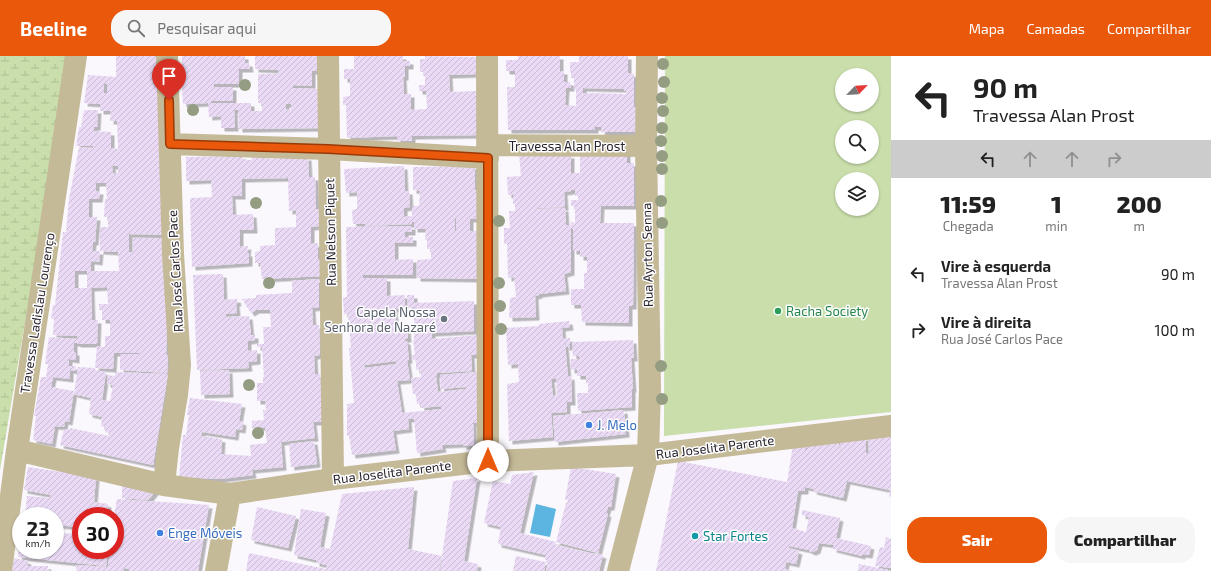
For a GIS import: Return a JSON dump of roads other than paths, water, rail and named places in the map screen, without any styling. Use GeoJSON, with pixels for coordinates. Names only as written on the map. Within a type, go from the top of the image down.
{"type":"FeatureCollection","features":[{"type":"Feature","properties":{"kind":"street","name":"Travessa Ladislau Lourenço"},"geometry":{"type":"LineString","coordinates":[[1,571],[17,450],[76,56]]}},
{"type":"Feature","properties":{"kind":"street","name":"Rua José Carlos Pace"},"geometry":{"type":"LineString","coordinates":[[164,485],[180,365],[173,254],[167,56]]}},
{"type":"Feature","properties":{"kind":"street","name":"Rua Nelson Piquet"},"geometry":{"type":"LineString","coordinates":[[328,56],[333,479]]}},
{"type":"Feature","properties":{"kind":"street"},"geometry":{"type":"LineString","coordinates":[[487,56],[488,461]]}},
{"type":"Feature","properties":{"kind":"street","name":"Rua Ayrton Senna"},"geometry":{"type":"LineString","coordinates":[[618,571],[648,455],[650,389],[646,146],[647,56]]}},
{"type":"Feature","properties":{"kind":"street","name":"Travessa Alan Prost"},"geometry":{"type":"LineString","coordinates":[[170,144],[488,152],[646,146]]}},
{"type":"Feature","properties":{"kind":"street","name":"Rua Joselita Parente"},"geometry":{"type":"LineString","coordinates":[[17,450],[164,485],[230,494],[333,479],[488,461],[648,455],[891,426]]}},
{"type":"Feature","properties":{"kind":"street"},"geometry":{"type":"LineString","coordinates":[[216,571],[230,494]]}},
{"type":"Feature","properties":{"kind":"water"},"geometry":{"type":"Polygon","coordinates":[[[536,504],[556,509],[550,537],[530,533],[536,504]]]}},
{"type":"Feature","properties":{"kind":"place","name":"Racha Society"},"geometry":{"type":"Point","coordinates":[778,311]}},
{"type":"Feature","properties":{"kind":"place","name":"Capela Nossa Senhora de Nazaré"},"geometry":{"type":"Point","coordinates":[444,319]}},
{"type":"Feature","properties":{"kind":"place","name":"J. Melo"},"geometry":{"type":"Point","coordinates":[589,425]}},
{"type":"Feature","properties":{"kind":"place","name":"Enge Móveis"},"geometry":{"type":"Point","coordinates":[160,533]}},
{"type":"Feature","properties":{"kind":"place","name":"Star Fortes"},"geometry":{"type":"Point","coordinates":[695,536]}}]}
